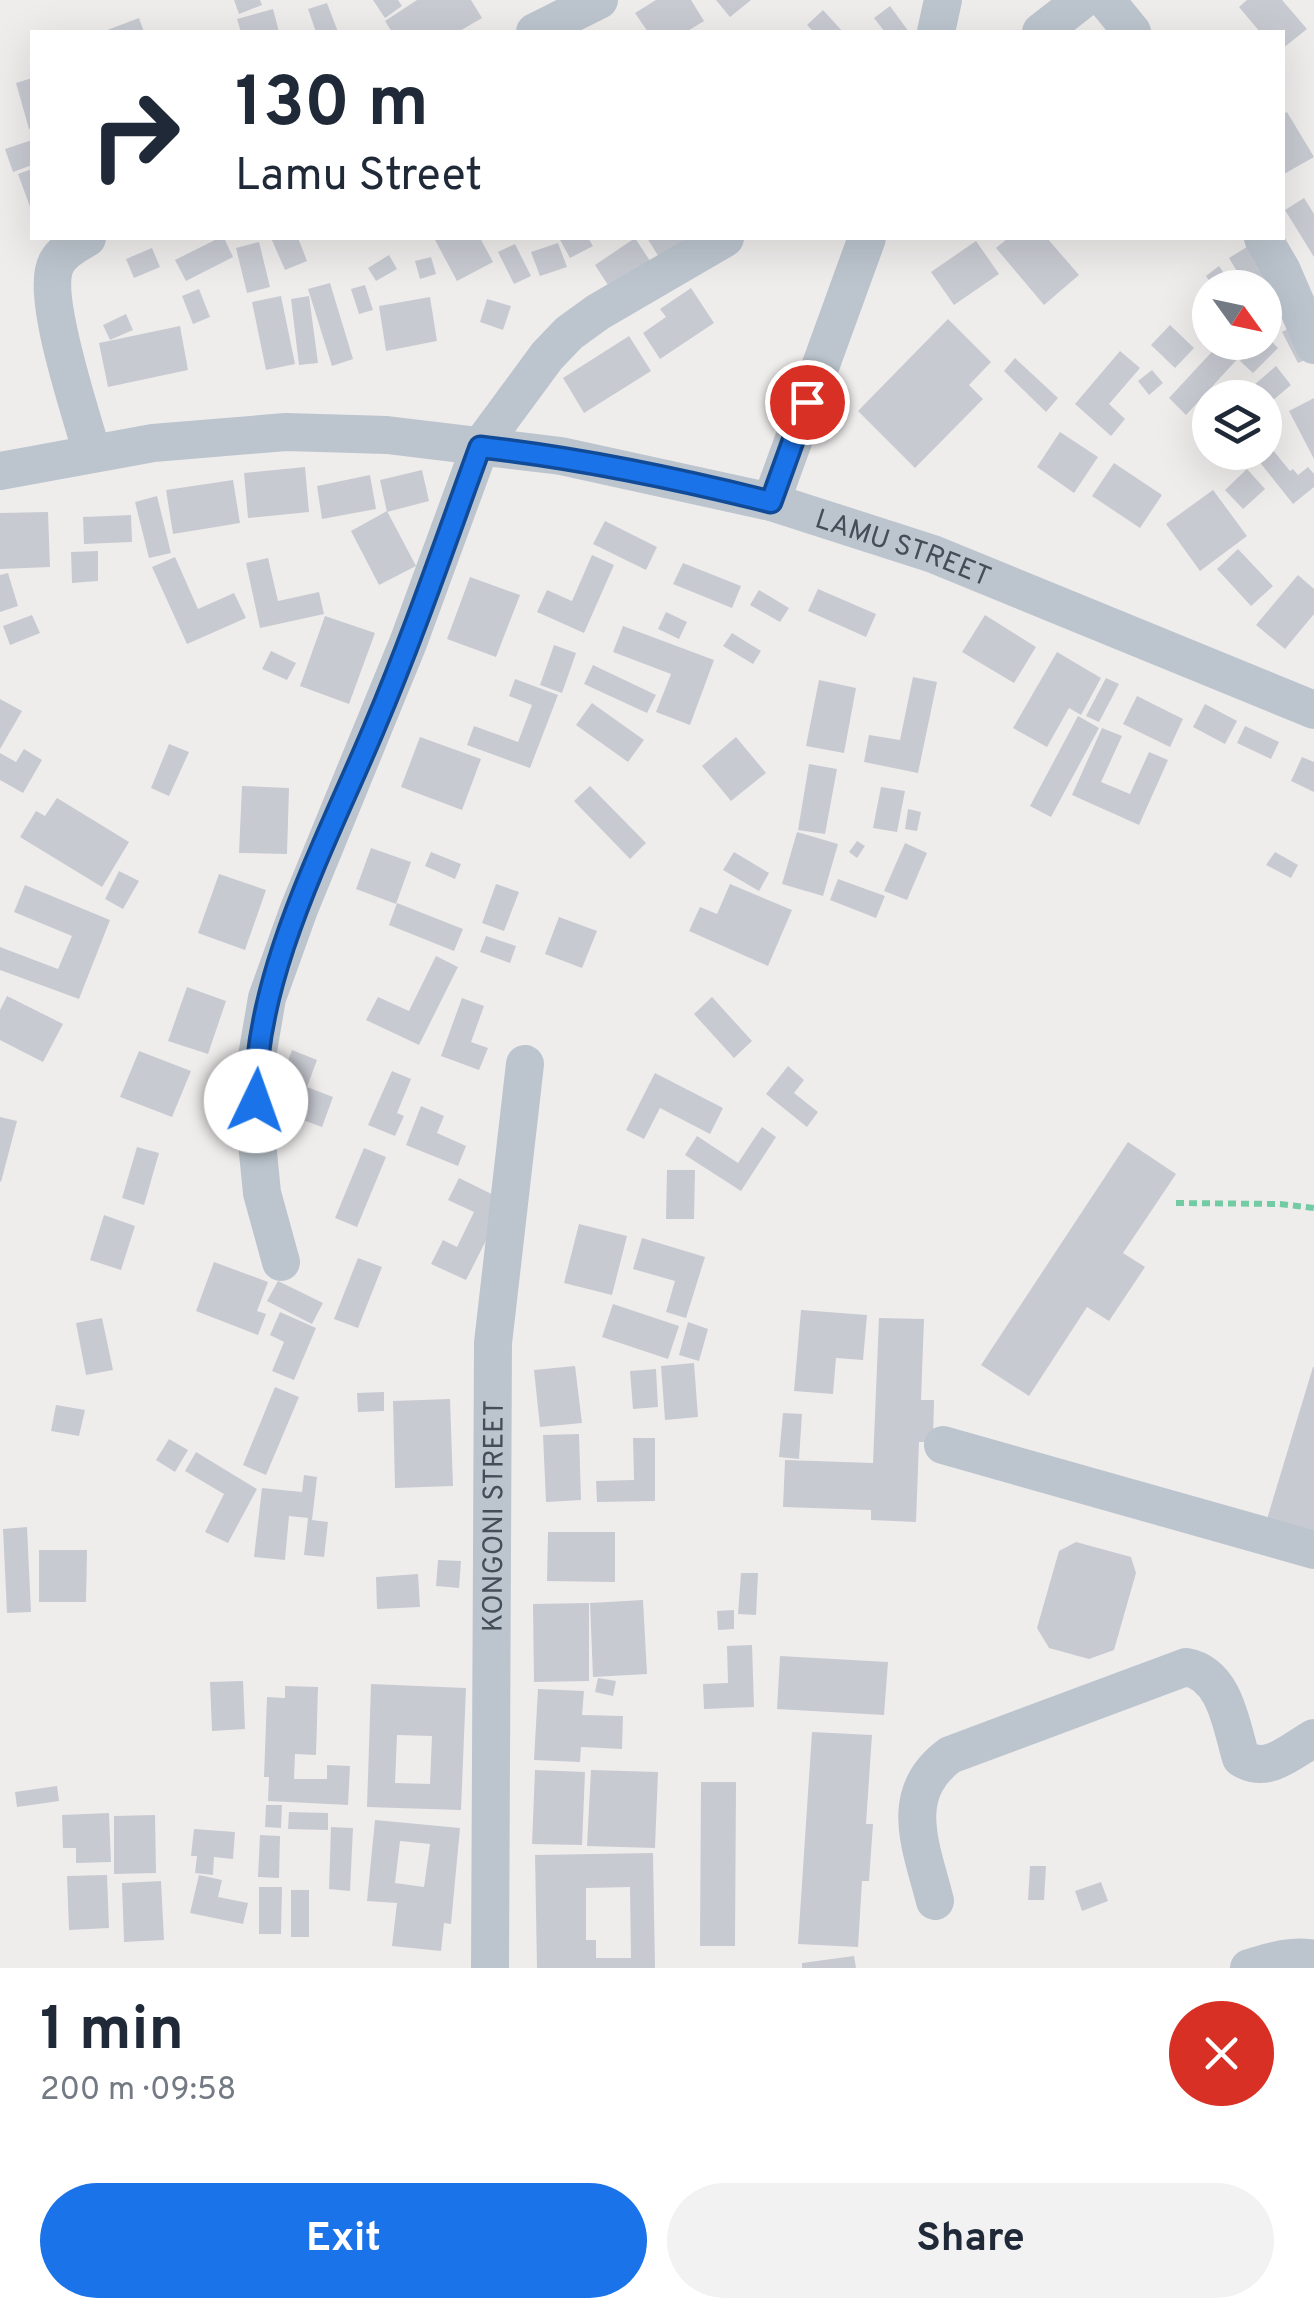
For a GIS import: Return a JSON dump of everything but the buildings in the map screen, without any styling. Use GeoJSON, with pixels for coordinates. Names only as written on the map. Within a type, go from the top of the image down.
{"type":"FeatureCollection","features":[{"type":"Feature","properties":{"kind":"street"},"geometry":{"type":"LineString","coordinates":[[539,30],[599,0]]}},
{"type":"Feature","properties":{"kind":"street"},"geometry":{"type":"LineString","coordinates":[[936,30],[943,0]]}},
{"type":"Feature","properties":{"kind":"street"},"geometry":{"type":"LineString","coordinates":[[1044,30],[1082,0]]}},
{"type":"Feature","properties":{"kind":"street"},"geometry":{"type":"LineString","coordinates":[[1106,0],[1130,30]]}},
{"type":"Feature","properties":{"kind":"street"},"geometry":{"type":"LineString","coordinates":[[85,240],[62,255],[55,264],[52,280],[60,344],[92,454]]}},
{"type":"Feature","properties":{"kind":"street"},"geometry":{"type":"LineString","coordinates":[[282,1262],[262,1193],[256,1134],[255,1068],[267,998],[299,908],[408,644],[480,447],[546,356],[570,333],[598,312],[723,240]]}},
{"type":"Feature","properties":{"kind":"street"},"geometry":{"type":"LineString","coordinates":[[771,502],[866,240]]}},
{"type":"Feature","properties":{"kind":"street"},"geometry":{"type":"LineString","coordinates":[[1264,240],[1314,345]]}},
{"type":"Feature","properties":{"kind":"street","name":"LAMU STREET"},"geometry":{"type":"LineString","coordinates":[[0,471],[219,436],[315,431],[404,436],[561,456],[771,502],[933,554],[1314,710]]}},
{"type":"Feature","properties":{"kind":"street","name":"KONGONI STREET"},"geometry":{"type":"LineString","coordinates":[[490,1968],[494,1342],[525,1064]]}},
{"type":"Feature","properties":{"kind":"street"},"geometry":{"type":"LineString","coordinates":[[943,1445],[1314,1550]]}},
{"type":"Feature","properties":{"kind":"street"},"geometry":{"type":"LineString","coordinates":[[935,1901],[918,1833],[920,1790],[932,1768],[950,1755],[1186,1667],[1201,1670],[1214,1680],[1241,1758],[1251,1764],[1274,1762],[1314,1738]]}},
{"type":"Feature","properties":{"kind":"street"},"geometry":{"type":"LineString","coordinates":[[1248,1968],[1306,1956],[1314,1958]]}},
{"type":"Feature","properties":{"kind":"path"},"geometry":{"type":"LineString","coordinates":[[1176,1203],[1314,1208]]}},
{"type":"Feature","properties":{"kind":"route"},"geometry":{"type":"LineString","coordinates":[[256,1101],[255,1068],[267,998],[299,908],[408,644],[480,447],[561,456],[771,502],[807,402]]}}]}
